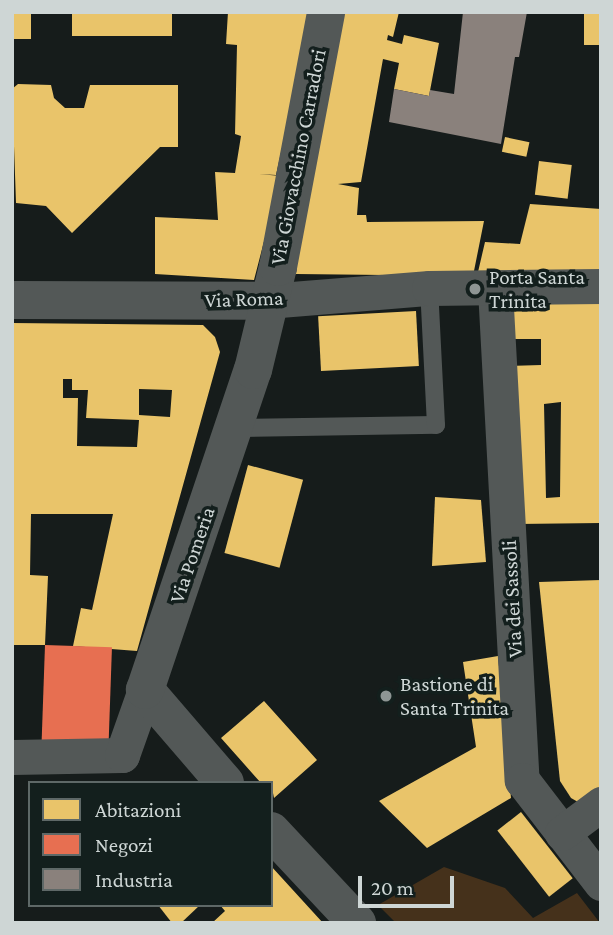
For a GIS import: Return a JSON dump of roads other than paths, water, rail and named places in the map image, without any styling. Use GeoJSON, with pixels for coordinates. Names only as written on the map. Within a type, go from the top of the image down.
{"type":"FeatureCollection","features":[{"type":"Feature","properties":{"kind":"street","name":"Via Giovacchino Carradori"},"geometry":{"type":"LineString","coordinates":[[267,301],[278,267],[326,12]]}},
{"type":"Feature","properties":{"kind":"street","name":"Via Roma"},"geometry":{"type":"LineString","coordinates":[[12,300],[267,301],[429,288],[601,286]]}},
{"type":"Feature","properties":{"kind":"street","name":"Via dei Sassoli"},"geometry":{"type":"LineString","coordinates":[[485,289],[522,780],[601,883]]}},
{"type":"Feature","properties":{"kind":"street","name":"Via Pomeria"},"geometry":{"type":"LineString","coordinates":[[145,690],[237,428],[267,301]]}},
{"type":"Feature","properties":{"kind":"street"},"geometry":{"type":"LineString","coordinates":[[12,757],[122,755],[145,690],[223,781]]}},
{"type":"Feature","properties":{"kind":"street"},"geometry":{"type":"LineString","coordinates":[[562,834],[601,804]]}},
{"type":"Feature","properties":{"kind":"street"},"geometry":{"type":"LineString","coordinates":[[273,833],[357,923]]}},
{"type":"Feature","properties":{"kind":"lane"},"geometry":{"type":"LineString","coordinates":[[237,428],[436,425],[429,288]]}},
{"type":"Feature","properties":{"kind":"place","name":"Porta Santa Trinita"},"geometry":{"type":"Point","coordinates":[475,289]}},
{"type":"Feature","properties":{"kind":"place","name":"Bastione di Santa Trinita"},"geometry":{"type":"Point","coordinates":[386,696]}}]}
